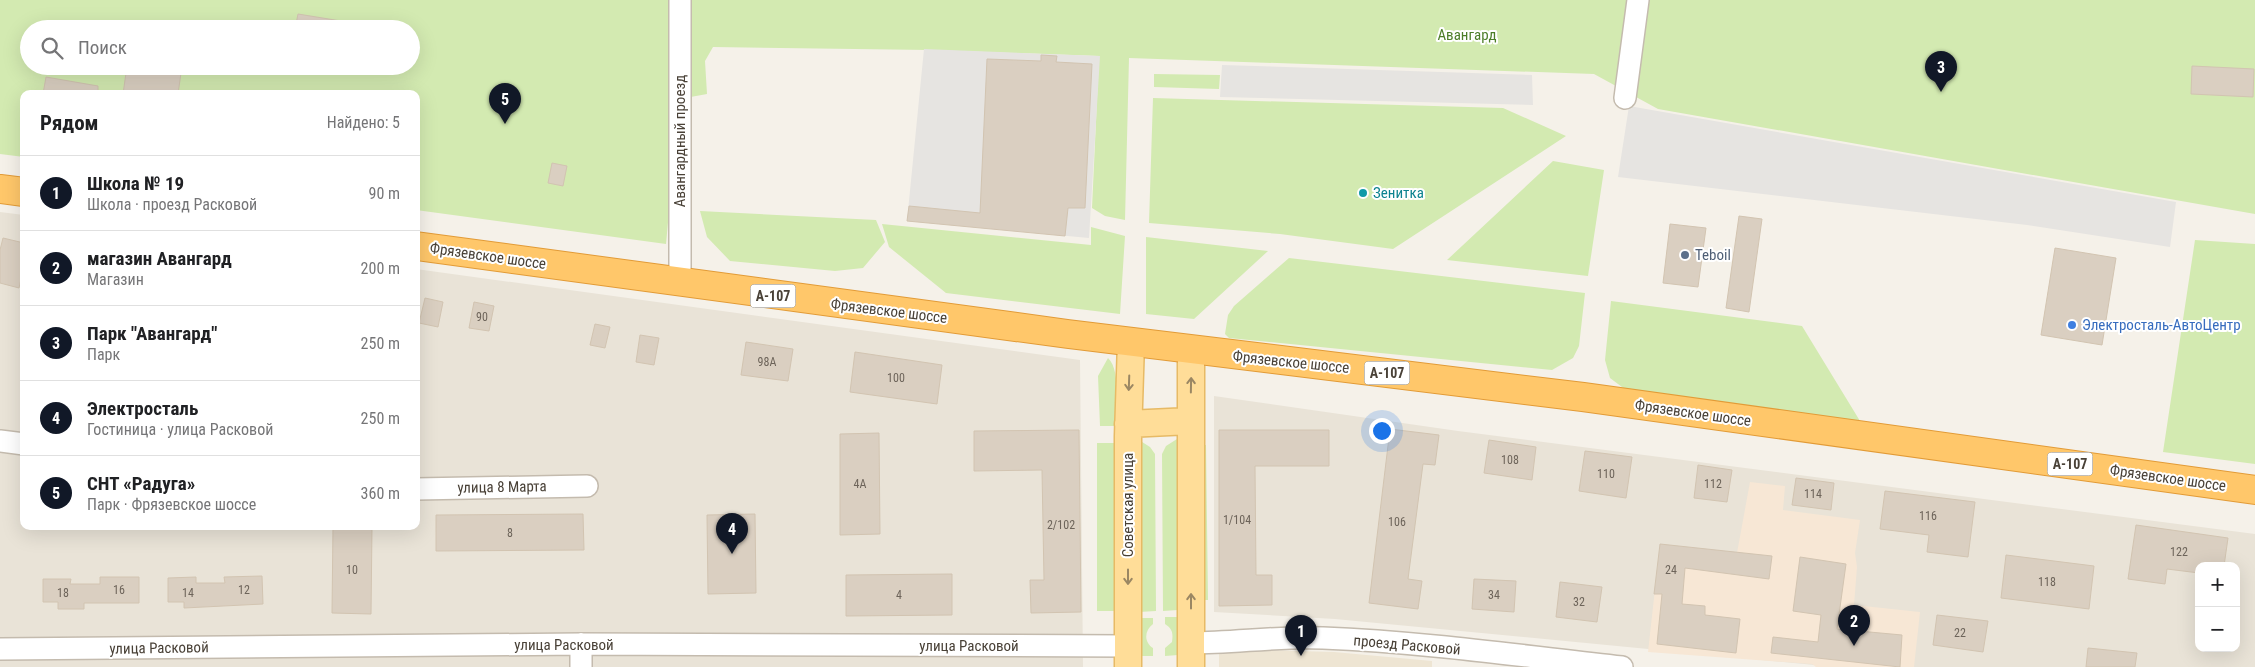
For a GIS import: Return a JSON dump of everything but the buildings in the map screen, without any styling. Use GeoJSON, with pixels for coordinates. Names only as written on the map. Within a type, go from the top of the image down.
{"type":"FeatureCollection","features":[{"type":"Feature","properties":{"kind":"highway"},"geometry":{"type":"LineString","coordinates":[[0,188],[20,191]]}},
{"type":"Feature","properties":{"kind":"highway","name":"Фрязевское шоссе"},"geometry":{"type":"LineString","coordinates":[[420,247],[680,283],[1191,350],[1565,395],[2255,490]]}},
{"type":"Feature","properties":{"kind":"main road","name":"Советская улица"},"geometry":{"type":"LineString","coordinates":[[1128,657],[1128,424],[1131,342]]}},
{"type":"Feature","properties":{"kind":"main road"},"geometry":{"type":"LineString","coordinates":[[1191,350],[1191,655]]}},
{"type":"Feature","properties":{"kind":"main road"},"geometry":{"type":"LineString","coordinates":[[1128,424],[1190,420]]}},
{"type":"Feature","properties":{"kind":"street","name":"Авангардный проезд"},"geometry":{"type":"LineString","coordinates":[[680,0],[680,283]]}},
{"type":"Feature","properties":{"kind":"street"},"geometry":{"type":"LineString","coordinates":[[1625,98],[1638,0]]}},
{"type":"Feature","properties":{"kind":"street"},"geometry":{"type":"LineString","coordinates":[[0,441],[20,444]]}},
{"type":"Feature","properties":{"kind":"street","name":"улица 8 Марта"},"geometry":{"type":"LineString","coordinates":[[420,489],[587,486]]}},
{"type":"Feature","properties":{"kind":"street","name":"проезд Расковой"},"geometry":{"type":"LineString","coordinates":[[1191,655],[1276,637],[1323,638],[1430,646],[1622,667]]}},
{"type":"Feature","properties":{"kind":"street"},"geometry":{"type":"LineString","coordinates":[[581,644],[581,667]]}},
{"type":"Feature","properties":{"kind":"street","name":"улица Расковой"},"geometry":{"type":"LineString","coordinates":[[0,649],[581,644],[1128,657]]}},
{"type":"Feature","properties":{"kind":"shaded area"},"geometry":{"type":"Polygon","coordinates":[[[924,49],[1100,56],[1089,238],[907,221],[924,49]]]}},
{"type":"Feature","properties":{"kind":"shaded area"},"geometry":{"type":"Polygon","coordinates":[[[1222,65],[1532,75],[1533,105],[1220,97],[1222,65]]]}},
{"type":"Feature","properties":{"kind":"shaded area"},"geometry":{"type":"Polygon","coordinates":[[[1629,106],[2176,202],[2170,247],[2027,225],[1618,177],[1629,106]]]}},
{"type":"Feature","properties":{"kind":"shaded area"},"geometry":{"type":"Polygon","coordinates":[[[0,212],[20,214],[20,530],[420,530],[420,270],[1080,360],[1083,667],[0,667],[0,212]]]}},
{"type":"Feature","properties":{"kind":"shaded area"},"geometry":{"type":"Polygon","coordinates":[[[1214,396],[1458,431],[2255,534],[2255,667],[1836,667],[1335,619],[1214,612],[1214,396]]]}},
{"type":"Feature","properties":{"kind":"shaded area"},"geometry":{"type":"Polygon","coordinates":[[[1750,482],[1785,486],[1783,510],[1860,520],[1855,553],[1857,567],[1854,605],[1920,612],[1914,667],[1816,667],[1812,664],[1648,652],[1660,544],[1737,553],[1750,482]]]}},
{"type":"Feature","properties":{"kind":"shaded area"},"geometry":{"type":"Polygon","coordinates":[[[1219,649],[1334,652],[1432,661],[1432,667],[1219,667],[1219,649]]]}},
{"type":"Feature","properties":{"kind":"green space"},"geometry":{"type":"Polygon","coordinates":[[[0,0],[671,0],[673,168],[666,244],[420,211],[420,90],[20,90],[20,156],[0,154],[0,0]]]}},
{"type":"Feature","properties":{"kind":"green space","name":"Авангард"},"geometry":{"type":"Polygon","coordinates":[[[686,0],[2255,0],[2255,214],[1658,109],[1594,74],[1129,58],[1125,220],[1105,216],[1092,208],[1099,56],[929,50],[713,47],[705,61],[707,94],[685,98],[686,0]]]}},
{"type":"Feature","properties":{"kind":"green space"},"geometry":{"type":"Polygon","coordinates":[[[1154,74],[1220,75],[1219,89],[1154,87],[1154,74]]]}},
{"type":"Feature","properties":{"kind":"green space"},"geometry":{"type":"Polygon","coordinates":[[[1153,98],[1503,108],[1566,136],[1393,249],[1280,234],[1149,223],[1153,98]]]}},
{"type":"Feature","properties":{"kind":"green space"},"geometry":{"type":"Polygon","coordinates":[[[1553,161],[1604,170],[1588,276],[1447,260],[1553,161]]]}},
{"type":"Feature","properties":{"kind":"green space"},"geometry":{"type":"Polygon","coordinates":[[[700,211],[876,220],[885,242],[863,268],[835,271],[730,261],[707,237],[700,211]]]}},
{"type":"Feature","properties":{"kind":"green space"},"geometry":{"type":"Polygon","coordinates":[[[882,224],[1091,245],[1091,227],[1125,236],[1120,314],[946,293],[889,247],[882,224]]]}},
{"type":"Feature","properties":{"kind":"green space"},"geometry":{"type":"Polygon","coordinates":[[[1146,237],[1268,251],[1194,319],[1146,314],[1146,237]]]}},
{"type":"Feature","properties":{"kind":"green space"},"geometry":{"type":"Polygon","coordinates":[[[2195,240],[2255,244],[2255,464],[2163,452],[2195,240]]]}},
{"type":"Feature","properties":{"kind":"green space"},"geometry":{"type":"Polygon","coordinates":[[[1289,258],[1585,293],[1579,346],[1573,358],[1552,370],[1229,338],[1225,334],[1228,315],[1234,306],[1289,258]]]}},
{"type":"Feature","properties":{"kind":"green space"},"geometry":{"type":"Polygon","coordinates":[[[1611,301],[1802,326],[1860,421],[1692,401],[1626,390],[1610,378],[1605,360],[1611,301]]]}},
{"type":"Feature","properties":{"kind":"green space"},"geometry":{"type":"Polygon","coordinates":[[[1108,358],[1115,371],[1116,426],[1100,426],[1098,376],[1108,358]]]}},
{"type":"Feature","properties":{"kind":"green space"},"geometry":{"type":"Polygon","coordinates":[[[1177,439],[1178,610],[1163,611],[1162,454],[1166,446],[1177,439]]]}},
{"type":"Feature","properties":{"kind":"green space"},"geometry":{"type":"Polygon","coordinates":[[[1139,440],[1150,447],[1155,454],[1156,611],[1139,612],[1139,440]]]}},
{"type":"Feature","properties":{"kind":"green space"},"geometry":{"type":"Polygon","coordinates":[[[1097,443],[1115,443],[1115,611],[1097,611],[1097,443]]]}},
{"type":"Feature","properties":{"kind":"green space"},"geometry":{"type":"Polygon","coordinates":[[[1198,445],[1206,445],[1208,600],[1201,600],[1198,445]]]}},
{"type":"Feature","properties":{"kind":"green space"},"geometry":{"type":"Polygon","coordinates":[[[1165,617],[1178,617],[1178,655],[1165,656],[1165,648],[1172,642],[1172,632],[1165,624],[1165,617]]]}},
{"type":"Feature","properties":{"kind":"green space"},"geometry":{"type":"Polygon","coordinates":[[[1139,618],[1153,618],[1153,624],[1146,636],[1148,643],[1153,648],[1153,656],[1139,656],[1139,618]]]}},
{"type":"Feature","properties":{"kind":"place","name":"Парк \"Авангард\""},"geometry":{"type":"Point","coordinates":[1941,92]}},
{"type":"Feature","properties":{"kind":"place","name":"СНТ «Радуга»"},"geometry":{"type":"Point","coordinates":[505,124]}},
{"type":"Feature","properties":{"kind":"place","name":"Зенитка"},"geometry":{"type":"Point","coordinates":[1363,193]}},
{"type":"Feature","properties":{"kind":"place","name":"Teboil"},"geometry":{"type":"Point","coordinates":[1685,255]}},
{"type":"Feature","properties":{"kind":"place","name":"Электросталь-АвтоЦентр"},"geometry":{"type":"Point","coordinates":[2072,325]}},
{"type":"Feature","properties":{"kind":"place","name":"Электросталь"},"geometry":{"type":"Point","coordinates":[732,554]}},
{"type":"Feature","properties":{"kind":"place","name":"магазин Авангард"},"geometry":{"type":"Point","coordinates":[1854,646]}},
{"type":"Feature","properties":{"kind":"place","name":"Школа № 19"},"geometry":{"type":"Point","coordinates":[1301,656]}}]}
